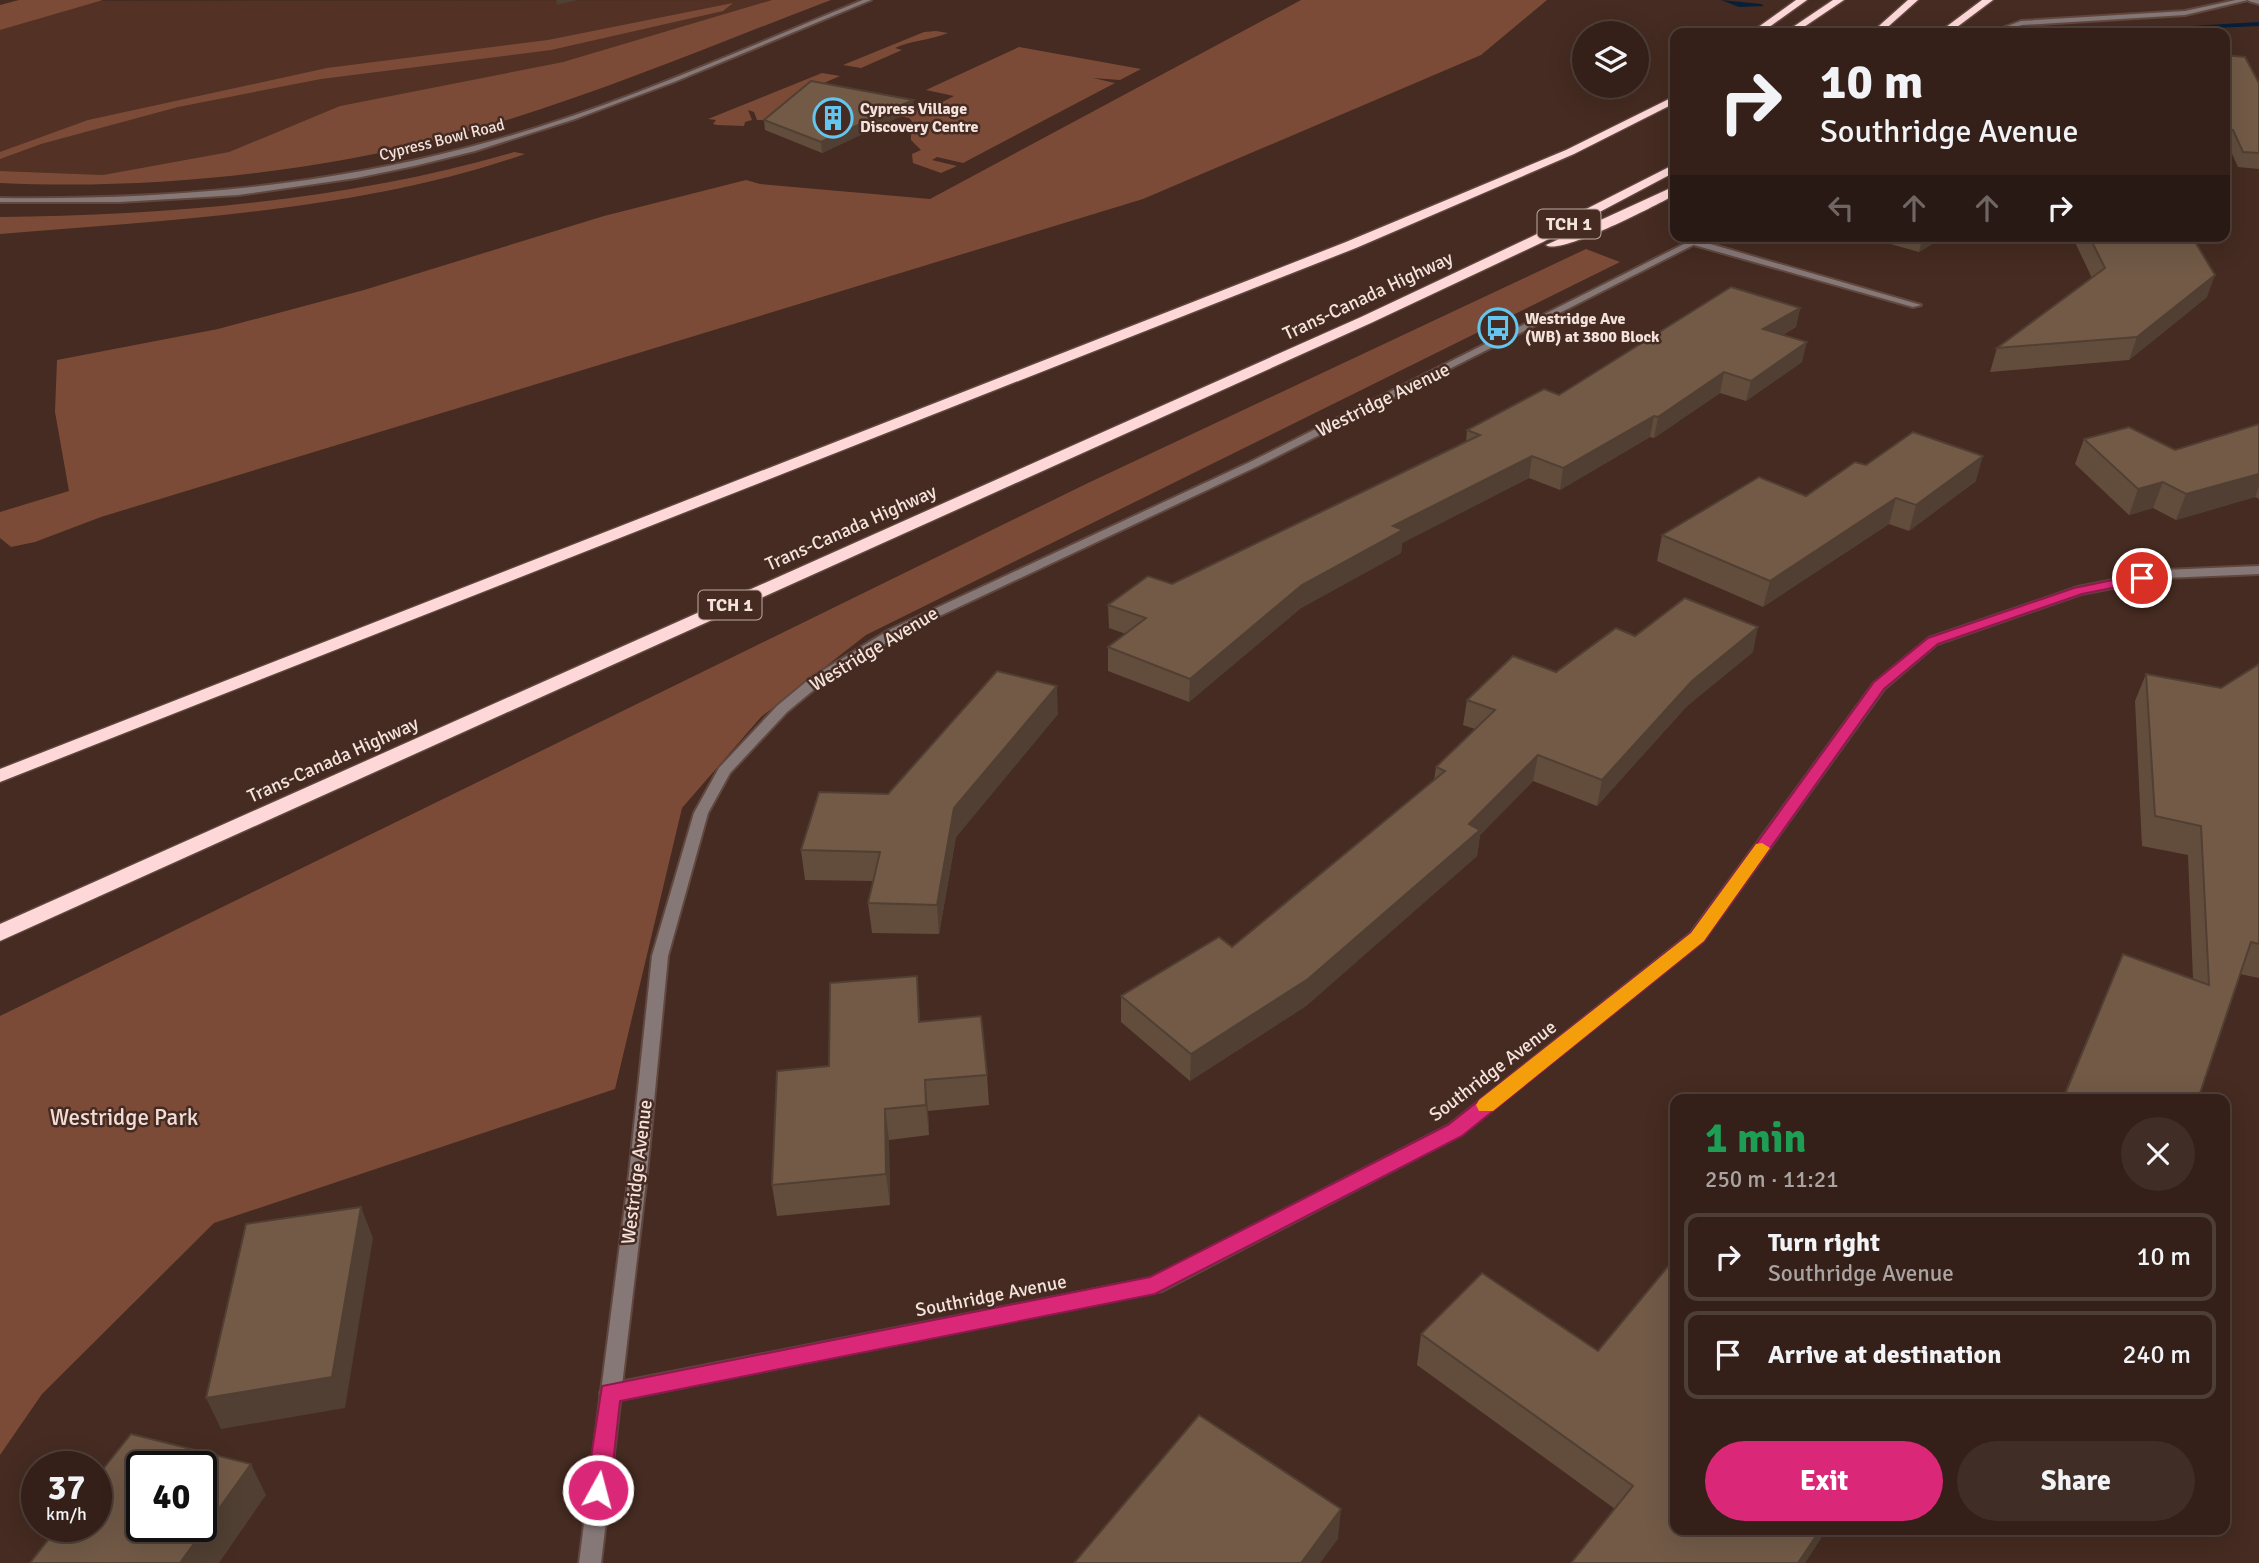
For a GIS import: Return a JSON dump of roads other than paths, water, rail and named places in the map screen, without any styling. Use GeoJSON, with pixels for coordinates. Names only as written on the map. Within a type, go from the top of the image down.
{"type":"FeatureCollection","features":[{"type":"Feature","properties":{"kind":"highway"},"geometry":{"type":"LineString","coordinates":[[1762,28],[1802,0]]}},
{"type":"Feature","properties":{"kind":"highway"},"geometry":{"type":"LineString","coordinates":[[1797,28],[1839,0]]}},
{"type":"Feature","properties":{"kind":"highway"},"geometry":{"type":"LineString","coordinates":[[1882,28],[1913,0]]}},
{"type":"Feature","properties":{"kind":"highway"},"geometry":{"type":"LineString","coordinates":[[1950,28],[1988,0]]}},
{"type":"Feature","properties":{"kind":"highway"},"geometry":{"type":"LineString","coordinates":[[1570,152],[1663,91]]}},
{"type":"Feature","properties":{"kind":"highway"},"geometry":{"type":"LineString","coordinates":[[0,776],[1338,250],[1570,152],[1670,102]]}},
{"type":"Feature","properties":{"kind":"highway","name":"Trans-Canada Highway"},"geometry":{"type":"LineString","coordinates":[[0,933],[1461,276],[1670,170]]}},
{"type":"Feature","properties":{"kind":"highway"},"geometry":{"type":"LineString","coordinates":[[1461,276],[1572,238],[1670,192]]}},
{"type":"Feature","properties":{"kind":"street","name":"Cypress Bowl Road"},"geometry":{"type":"LineString","coordinates":[[0,200],[105,201],[232,192],[326,180],[417,163],[567,119],[868,0]]}},
{"type":"Feature","properties":{"kind":"street"},"geometry":{"type":"LineString","coordinates":[[2006,28],[2021,23],[2185,13],[2245,0]]}},
{"type":"Feature","properties":{"kind":"street"},"geometry":{"type":"LineString","coordinates":[[2251,0],[2259,2]]}},
{"type":"Feature","properties":{"kind":"street","name":"Westridge Avenue"},"geometry":{"type":"LineString","coordinates":[[590,1563],[638,1174],[660,956],[701,813],[724,771],[782,709],[817,680],[893,632],[1254,464],[1696,242]]}},
{"type":"Feature","properties":{"kind":"street","name":"Westridge Avenue"},"geometry":{"type":"LineString","coordinates":[[1712,242],[1916,305]]}},
{"type":"Feature","properties":{"kind":"street","name":"Southridge Avenue"},"geometry":{"type":"LineString","coordinates":[[610,1393],[1155,1285],[1455,1130],[1697,937],[1879,685],[1933,641],[2078,591],[2164,574],[2259,570]]}},
{"type":"Feature","properties":{"kind":"waterway"},"geometry":{"type":"LineString","coordinates":[[1724,0],[1739,5],[1761,6]]}},
{"type":"Feature","properties":{"kind":"waterway"},"geometry":{"type":"LineString","coordinates":[[2191,28],[2259,24]]}},
{"type":"Feature","properties":{"kind":"place","name":"Cypress Village Discovery Centre"},"geometry":{"type":"Point","coordinates":[833,118]}},
{"type":"Feature","properties":{"kind":"place","name":"Westridge Ave (WB) at 3800 Block"},"geometry":{"type":"Point","coordinates":[1498,328]}},
{"type":"Feature","properties":{"kind":"park label","name":"Westridge Park"},"geometry":{"type":"Point","coordinates":[124,1117]}}]}
